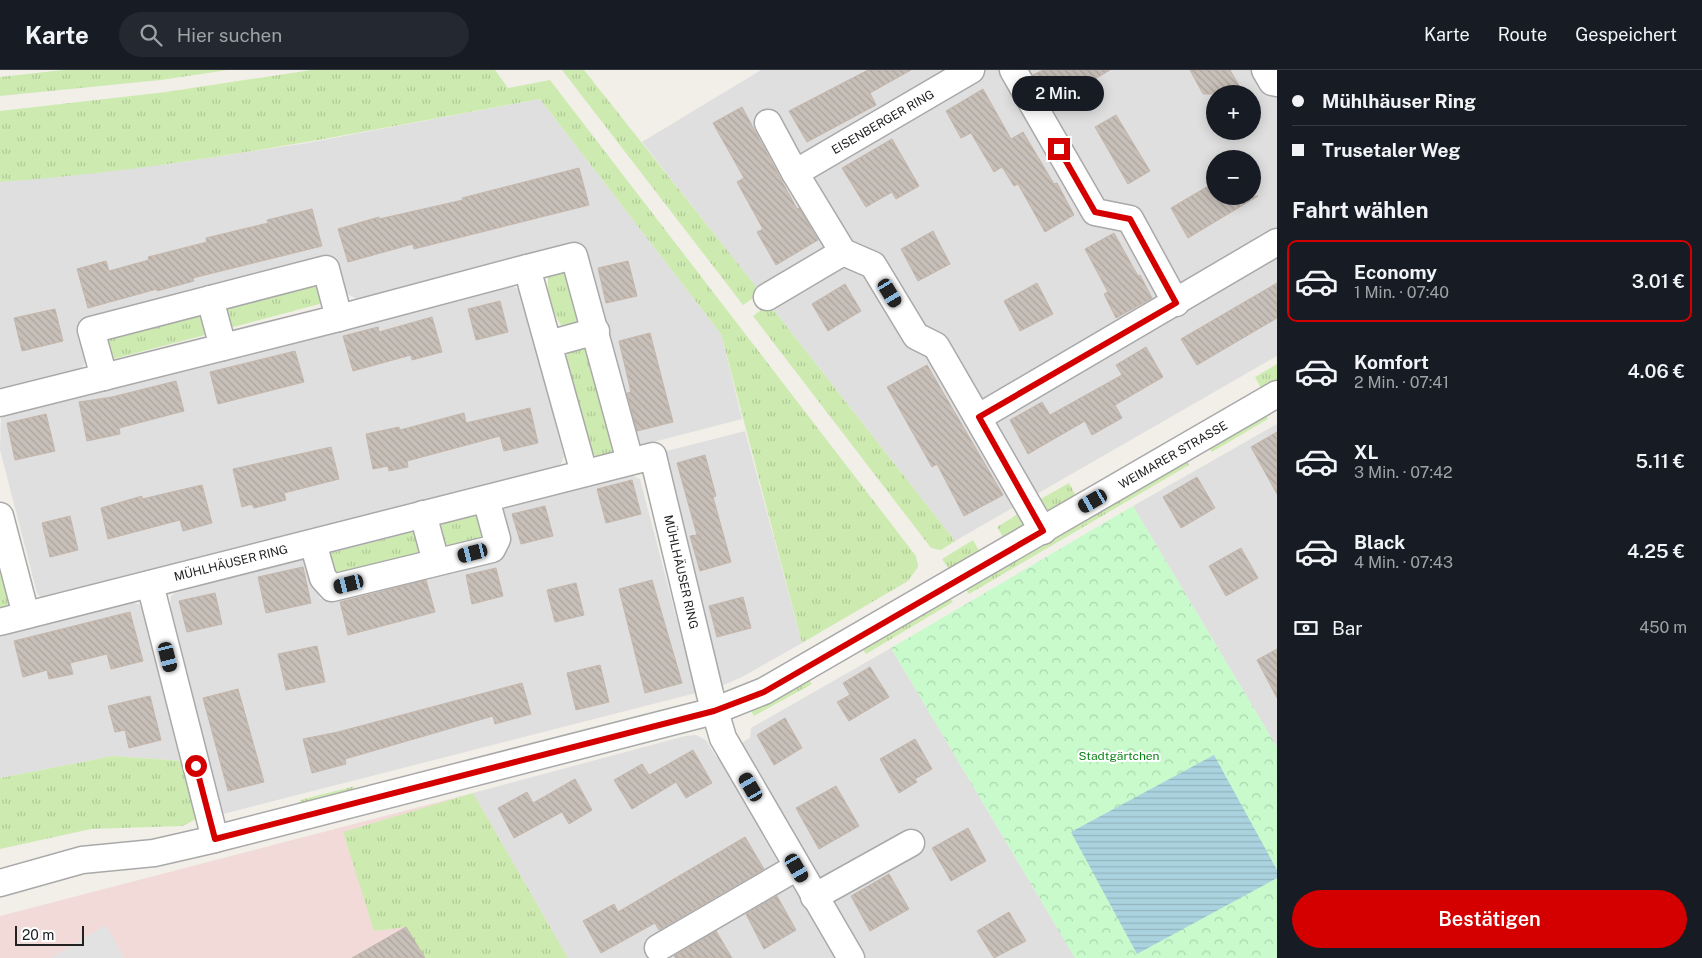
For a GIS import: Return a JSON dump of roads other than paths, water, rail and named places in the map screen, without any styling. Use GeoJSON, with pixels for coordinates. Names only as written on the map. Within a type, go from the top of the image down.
{"type":"FeatureCollection","features":[{"type":"Feature","properties":{"kind":"street","name":"EISENBERGER RING"},"geometry":{"type":"LineString","coordinates":[[795,173],[971,70]]}},
{"type":"Feature","properties":{"kind":"street"},"geometry":{"type":"LineString","coordinates":[[1013,70],[1095,212],[1130,219],[1176,303]]}},
{"type":"Feature","properties":{"kind":"street"},"geometry":{"type":"LineString","coordinates":[[1265,70],[1272,82],[1277,83]]}},
{"type":"Feature","properties":{"kind":"street"},"geometry":{"type":"LineString","coordinates":[[768,123],[795,173],[844,252],[873,265],[916,336],[936,346],[979,417],[1043,531]]}},
{"type":"Feature","properties":{"kind":"street"},"geometry":{"type":"LineString","coordinates":[[979,417],[1277,242]]}},
{"type":"Feature","properties":{"kind":"street"},"geometry":{"type":"LineString","coordinates":[[767,297],[844,252]]}},
{"type":"Feature","properties":{"kind":"street"},"geometry":{"type":"LineString","coordinates":[[0,404],[340,318],[574,256],[630,461]]}},
{"type":"Feature","properties":{"kind":"street"},"geometry":{"type":"LineString","coordinates":[[527,268],[584,474]]}},
{"type":"Feature","properties":{"kind":"street"},"geometry":{"type":"LineString","coordinates":[[104,377],[91,330],[326,269],[340,318]]}},
{"type":"Feature","properties":{"kind":"street"},"geometry":{"type":"LineString","coordinates":[[210,299],[223,347]]}},
{"type":"Feature","properties":{"kind":"street"},"geometry":{"type":"LineString","coordinates":[[549,344],[596,331]]}},
{"type":"Feature","properties":{"kind":"street","name":"WEIMARER STRASSE"},"geometry":{"type":"LineString","coordinates":[[0,883],[82,860],[154,853],[215,839],[714,711],[764,692],[1277,394]]}},
{"type":"Feature","properties":{"kind":"street","name":"MÜHLHÄUSER RING"},"geometry":{"type":"LineString","coordinates":[[0,622],[653,456],[714,711]]}},
{"type":"Feature","properties":{"kind":"street"},"geometry":{"type":"LineString","coordinates":[[313,543],[323,578],[332,588],[492,549],[497,539],[486,499]]}},
{"type":"Feature","properties":{"kind":"street"},"geometry":{"type":"LineString","coordinates":[[423,514],[436,562]]}},
{"type":"Feature","properties":{"kind":"street"},"geometry":{"type":"LineString","coordinates":[[0,516],[26,616]]}},
{"type":"Feature","properties":{"kind":"street"},"geometry":{"type":"LineString","coordinates":[[150,584],[215,839]]}},
{"type":"Feature","properties":{"kind":"street"},"geometry":{"type":"LineString","coordinates":[[714,711],[723,738],[851,958]]}},
{"type":"Feature","properties":{"kind":"street"},"geometry":{"type":"LineString","coordinates":[[814,897],[911,843]]}},
{"type":"Feature","properties":{"kind":"street"},"geometry":{"type":"LineString","coordinates":[[658,948],[797,868]]}},
{"type":"Feature","properties":{"kind":"water"},"geometry":{"type":"Polygon","coordinates":[[[1214,755],[1277,870],[1277,878],[1137,954],[1071,832],[1214,755]]]}},
{"type":"Feature","properties":{"kind":"park label","name":"Stadtgärtchen"},"geometry":{"type":"Point","coordinates":[1119,756]}}]}
